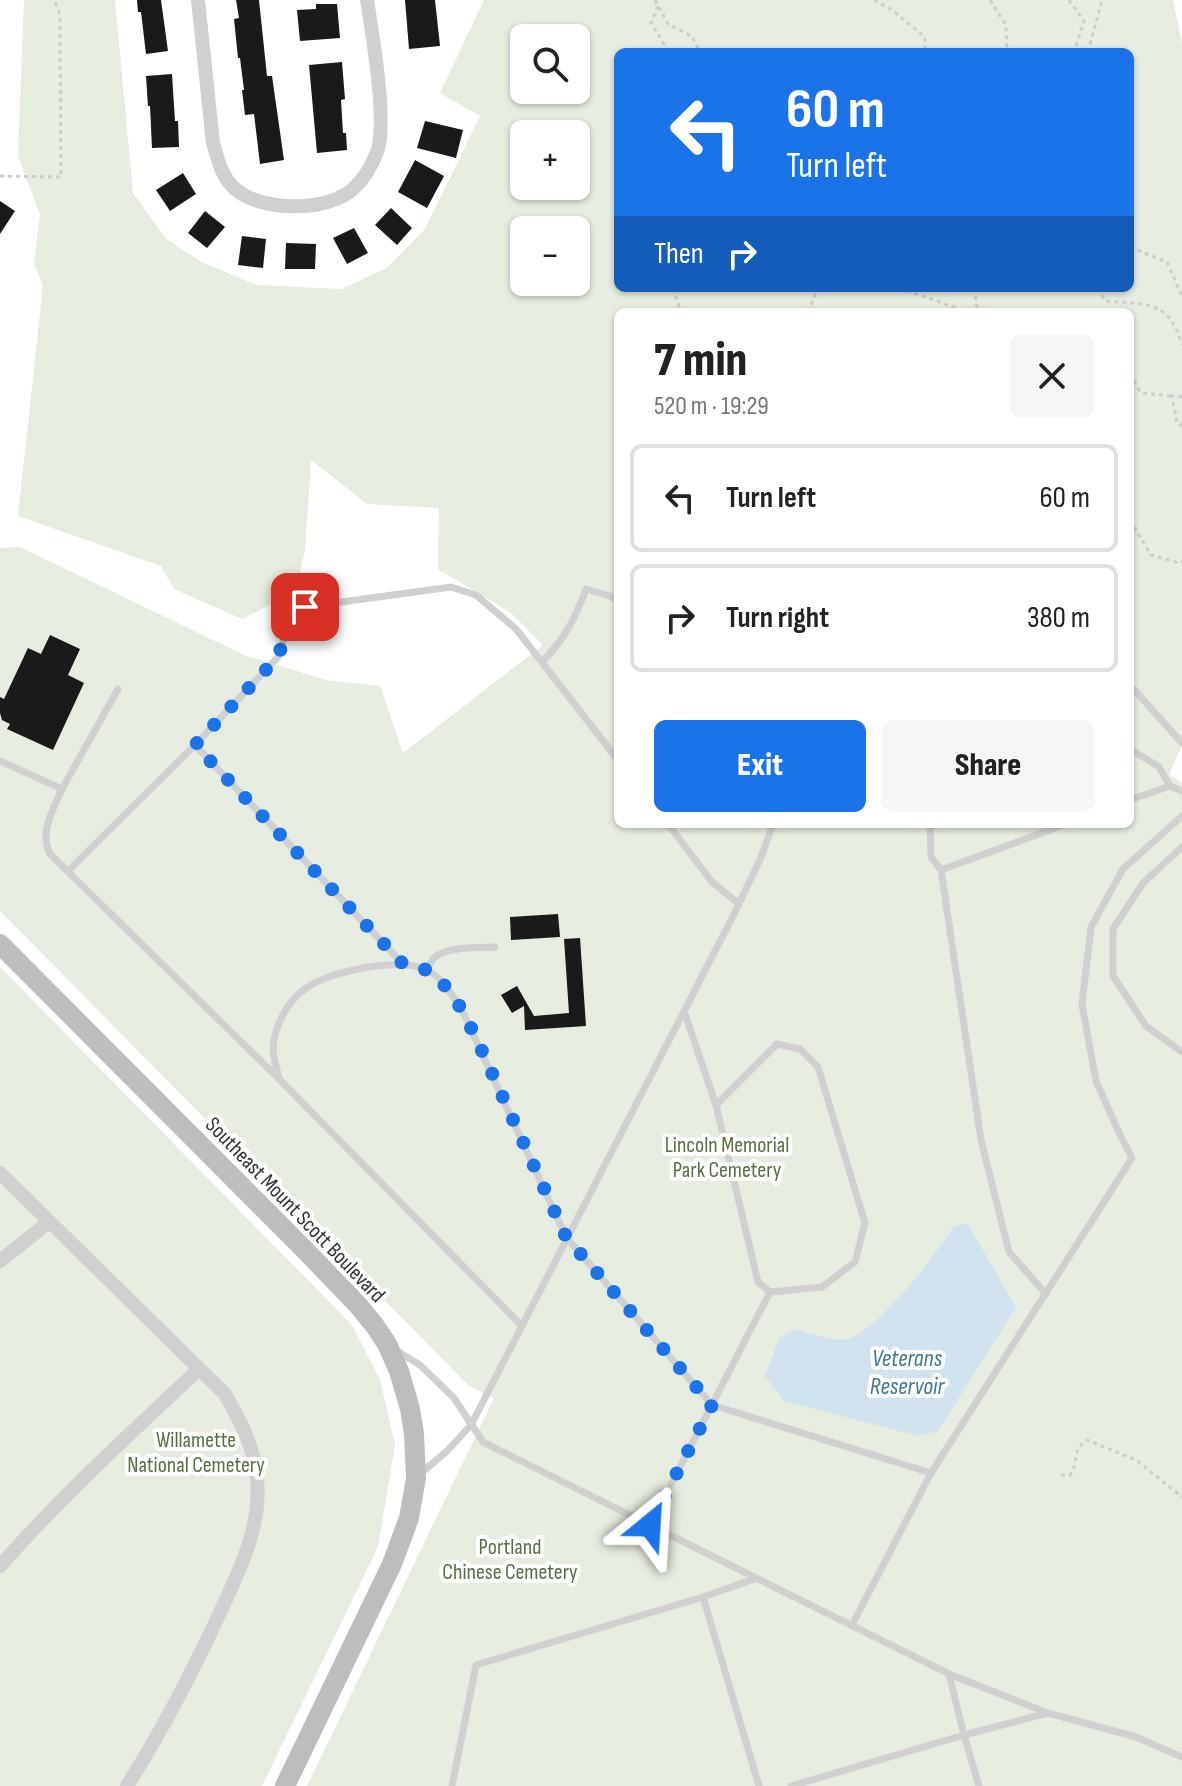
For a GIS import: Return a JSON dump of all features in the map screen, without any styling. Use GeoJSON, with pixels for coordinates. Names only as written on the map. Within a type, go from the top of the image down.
{"type":"FeatureCollection","features":[{"type":"Feature","properties":{"kind":"main road","name":"Southeast Mount Scott Boulevard"},"geometry":{"type":"LineString","coordinates":[[0,944],[358,1305],[387,1344],[399,1371],[414,1434],[416,1478],[409,1518],[398,1550],[285,1786]]}},
{"type":"Feature","properties":{"kind":"street"},"geometry":{"type":"LineString","coordinates":[[198,0],[213,143],[219,164],[234,189],[276,206],[322,203],[339,198],[353,190],[377,153],[380,140],[379,95],[367,0]]}},
{"type":"Feature","properties":{"kind":"street"},"geometry":{"type":"LineString","coordinates":[[0,1173],[225,1394],[252,1451],[258,1502],[240,1568],[177,1701],[127,1786]]}},
{"type":"Feature","properties":{"kind":"street"},"geometry":{"type":"LineString","coordinates":[[0,1261],[49,1222]]}},
{"type":"Feature","properties":{"kind":"street"},"geometry":{"type":"LineString","coordinates":[[0,1566],[94,1469],[199,1369]]}},
{"type":"Feature","properties":{"kind":"lane"},"geometry":{"type":"LineString","coordinates":[[68,871],[278,657],[288,626],[305,607],[451,587],[476,595],[516,629],[614,755]]}},
{"type":"Feature","properties":{"kind":"lane"},"geometry":{"type":"LineString","coordinates":[[542,662],[574,623],[586,589],[614,598]]}},
{"type":"Feature","properties":{"kind":"lane"},"geometry":{"type":"LineString","coordinates":[[118,689],[62,789],[48,822],[45,845],[50,854],[279,1079],[522,1326]]}},
{"type":"Feature","properties":{"kind":"lane"},"geometry":{"type":"LineString","coordinates":[[1134,689],[1182,743]]}},
{"type":"Feature","properties":{"kind":"lane"},"geometry":{"type":"LineString","coordinates":[[195,745],[404,965]]}},
{"type":"Feature","properties":{"kind":"lane"},"geometry":{"type":"LineString","coordinates":[[1134,751],[1159,767],[1170,786],[1182,791]]}},
{"type":"Feature","properties":{"kind":"lane"},"geometry":{"type":"LineString","coordinates":[[0,761],[62,789]]}},
{"type":"Feature","properties":{"kind":"lane"},"geometry":{"type":"LineString","coordinates":[[1134,799],[1170,786]]}},
{"type":"Feature","properties":{"kind":"lane"},"geometry":{"type":"LineString","coordinates":[[852,1625],[931,1473],[1132,1158],[1096,1081],[1082,1004],[1091,927],[1123,869],[1182,816]]}},
{"type":"Feature","properties":{"kind":"lane"},"geometry":{"type":"LineString","coordinates":[[671,828],[712,882],[739,904]]}},
{"type":"Feature","properties":{"kind":"lane"},"geometry":{"type":"LineString","coordinates":[[416,1478],[471,1425],[739,904],[772,828]]}},
{"type":"Feature","properties":{"kind":"lane"},"geometry":{"type":"LineString","coordinates":[[930,828],[931,857],[941,870],[985,1154],[1009,1252],[1046,1294]]}},
{"type":"Feature","properties":{"kind":"lane"},"geometry":{"type":"LineString","coordinates":[[941,870],[1055,828]]}},
{"type":"Feature","properties":{"kind":"lane"},"geometry":{"type":"LineString","coordinates":[[1182,847],[1143,883],[1113,929],[1113,976],[1146,1026],[1182,1052]]}},
{"type":"Feature","properties":{"kind":"lane"},"geometry":{"type":"LineString","coordinates":[[427,970],[435,957],[446,951],[495,947]]}},
{"type":"Feature","properties":{"kind":"lane"},"geometry":{"type":"LineString","coordinates":[[279,1079],[273,1051],[275,1034],[286,1010],[303,990],[338,973],[376,966],[404,965],[427,970],[446,987],[462,1010],[566,1237],[712,1405],[931,1473]]}},
{"type":"Feature","properties":{"kind":"lane"},"geometry":{"type":"LineString","coordinates":[[684,1011],[716,1105],[758,1282],[770,1292],[822,1287],[855,1262],[865,1223],[818,1067],[800,1049],[777,1044],[716,1105]]}},
{"type":"Feature","properties":{"kind":"lane"},"geometry":{"type":"LineString","coordinates":[[650,1525],[770,1292]]}},
{"type":"Feature","properties":{"kind":"lane"},"geometry":{"type":"LineString","coordinates":[[387,1344],[420,1365],[454,1398],[483,1442],[949,1674],[1048,1713],[1136,1737],[1182,1757]]}},
{"type":"Feature","properties":{"kind":"lane"},"geometry":{"type":"LineString","coordinates":[[452,1786],[476,1665],[757,1578]]}},
{"type":"Feature","properties":{"kind":"lane"},"geometry":{"type":"LineString","coordinates":[[703,1597],[759,1786]]}},
{"type":"Feature","properties":{"kind":"lane"},"geometry":{"type":"LineString","coordinates":[[949,1674],[979,1786]]}},
{"type":"Feature","properties":{"kind":"lane"},"geometry":{"type":"LineString","coordinates":[[791,1786],[1048,1713]]}},
{"type":"Feature","properties":{"kind":"path"},"geometry":{"type":"LineString","coordinates":[[0,176],[61,177],[60,22],[54,0]]}},
{"type":"Feature","properties":{"kind":"path"},"geometry":{"type":"LineString","coordinates":[[655,0],[668,24],[692,36],[698,48]]}},
{"type":"Feature","properties":{"kind":"path"},"geometry":{"type":"LineString","coordinates":[[874,0],[892,10],[925,37],[925,48]]}},
{"type":"Feature","properties":{"kind":"path"},"geometry":{"type":"LineString","coordinates":[[990,0],[1006,25],[1007,48]]}},
{"type":"Feature","properties":{"kind":"path"},"geometry":{"type":"LineString","coordinates":[[1069,0],[1084,21],[1075,48]]}},
{"type":"Feature","properties":{"kind":"path"},"geometry":{"type":"LineString","coordinates":[[1089,48],[1102,0]]}},
{"type":"Feature","properties":{"kind":"path"},"geometry":{"type":"LineString","coordinates":[[658,6],[651,23],[667,48]]}},
{"type":"Feature","properties":{"kind":"path"},"geometry":{"type":"LineString","coordinates":[[1134,249],[1167,262],[1182,296]]}},
{"type":"Feature","properties":{"kind":"path"},"geometry":{"type":"LineString","coordinates":[[911,292],[957,308]]}},
{"type":"Feature","properties":{"kind":"path"},"geometry":{"type":"LineString","coordinates":[[1100,292],[1105,301],[1163,310],[1174,323],[1182,345]]}},
{"type":"Feature","properties":{"kind":"path"},"geometry":{"type":"LineString","coordinates":[[1134,381],[1141,393],[1182,397]]}},
{"type":"Feature","properties":{"kind":"path"},"geometry":{"type":"LineString","coordinates":[[1172,396],[1177,423],[1182,426]]}},
{"type":"Feature","properties":{"kind":"path"},"geometry":{"type":"LineString","coordinates":[[1134,527],[1151,555],[1182,562]]}},
{"type":"Feature","properties":{"kind":"path"},"geometry":{"type":"LineString","coordinates":[[1061,1475],[1070,1475],[1079,1445],[1087,1440],[1136,1460],[1182,1497]]}},
{"type":"Feature","properties":{"kind":"green space","name":"Lincoln Memorial Park Cemetery"},"geometry":{"type":"Polygon","coordinates":[[[24,0],[115,0],[133,193],[166,239],[200,261],[256,285],[341,289],[387,268],[425,229],[480,116],[440,93],[484,0],[1173,0],[1182,43],[1182,746],[1169,774],[1182,783],[1182,1786],[307,1786],[494,1398],[469,1386],[0,911],[0,548],[20,547],[244,655],[326,680],[380,686],[403,753],[543,645],[511,613],[438,569],[439,508],[367,504],[311,460],[305,551],[295,592],[242,619],[174,589],[161,566],[18,516],[43,285],[34,264],[40,215],[18,156],[24,0]]]}},
{"type":"Feature","properties":{"kind":"green space","name":"Willamette National Cemetery"},"geometry":{"type":"Polygon","coordinates":[[[0,967],[352,1325],[380,1380],[395,1445],[378,1547],[262,1786],[0,1786],[0,967]]]}},
{"type":"Feature","properties":{"kind":"water","name":"Veterans Reservoir"},"geometry":{"type":"Polygon","coordinates":[[[967,1223],[1016,1307],[938,1431],[918,1436],[784,1401],[765,1376],[779,1338],[796,1329],[834,1339],[859,1334],[905,1291],[954,1226],[967,1223]]]}},
{"type":"Feature","properties":{"kind":"building"},"geometry":{"type":"Polygon","coordinates":[[[137,0],[161,0],[168,51],[146,54],[137,0]]]}},
{"type":"Feature","properties":{"kind":"building"},"geometry":{"type":"Polygon","coordinates":[[[236,0],[259,0],[267,76],[272,76],[284,160],[260,164],[254,114],[245,115],[234,19],[239,18],[236,0]]]}},
{"type":"Feature","properties":{"kind":"building"},"geometry":{"type":"Polygon","coordinates":[[[405,0],[435,0],[440,46],[409,49],[405,0]]]}},
{"type":"Feature","properties":{"kind":"building"},"geometry":{"type":"Polygon","coordinates":[[[316,4],[337,4],[340,38],[300,41],[297,10],[316,9],[316,4]]]}},
{"type":"Feature","properties":{"kind":"building"},"geometry":{"type":"Polygon","coordinates":[[[342,62],[345,99],[341,100],[347,150],[317,153],[309,65],[342,62]]]}},
{"type":"Feature","properties":{"kind":"building"},"geometry":{"type":"Polygon","coordinates":[[[172,74],[179,147],[152,148],[146,76],[172,74]]]}},
{"type":"Feature","properties":{"kind":"building"},"geometry":{"type":"Polygon","coordinates":[[[425,121],[463,130],[456,158],[417,148],[425,121]]]}},
{"type":"Feature","properties":{"kind":"building"},"geometry":{"type":"Polygon","coordinates":[[[415,160],[444,176],[427,208],[398,192],[415,160]]]}},
{"type":"Feature","properties":{"kind":"building"},"geometry":{"type":"Polygon","coordinates":[[[183,173],[196,194],[170,211],[156,190],[183,173]]]}},
{"type":"Feature","properties":{"kind":"building"},"geometry":{"type":"Polygon","coordinates":[[[0,201],[15,211],[0,234],[0,201]]]}},
{"type":"Feature","properties":{"kind":"building"},"geometry":{"type":"Polygon","coordinates":[[[391,208],[412,228],[397,245],[375,225],[391,208]]]}},
{"type":"Feature","properties":{"kind":"building"},"geometry":{"type":"Polygon","coordinates":[[[205,211],[225,227],[207,248],[188,233],[205,211]]]}},
{"type":"Feature","properties":{"kind":"building"},"geometry":{"type":"Polygon","coordinates":[[[354,228],[368,253],[347,264],[333,238],[354,228]]]}},
{"type":"Feature","properties":{"kind":"building"},"geometry":{"type":"Polygon","coordinates":[[[242,236],[266,239],[263,268],[238,265],[242,236]]]}},
{"type":"Feature","properties":{"kind":"building"},"geometry":{"type":"Polygon","coordinates":[[[286,243],[316,244],[315,269],[285,269],[286,243]]]}},
{"type":"Feature","properties":{"kind":"building"},"geometry":{"type":"Polygon","coordinates":[[[50,635],[80,649],[68,675],[84,683],[53,750],[7,729],[10,724],[2,720],[0,713],[0,697],[4,699],[28,648],[41,654],[50,635]]]}},
{"type":"Feature","properties":{"kind":"building"},"geometry":{"type":"Polygon","coordinates":[[[558,914],[560,937],[511,940],[510,917],[558,914]]]}},
{"type":"Feature","properties":{"kind":"building"},"geometry":{"type":"Polygon","coordinates":[[[580,938],[586,1026],[525,1030],[524,1006],[512,1013],[501,995],[517,986],[534,1016],[569,1013],[564,939],[580,938]]]}},
{"type":"Feature","properties":{"kind":"route"},"geometry":{"type":"LineString","coordinates":[[305,607],[288,626],[278,657],[195,745],[404,965],[427,970],[446,987],[477,1040],[566,1237],[712,1405],[650,1525]]}},
{"type":"Feature","properties":{"kind":"park label","name":"Portland Chinese Cemetery"},"geometry":{"type":"Point","coordinates":[510,1558]}}]}
